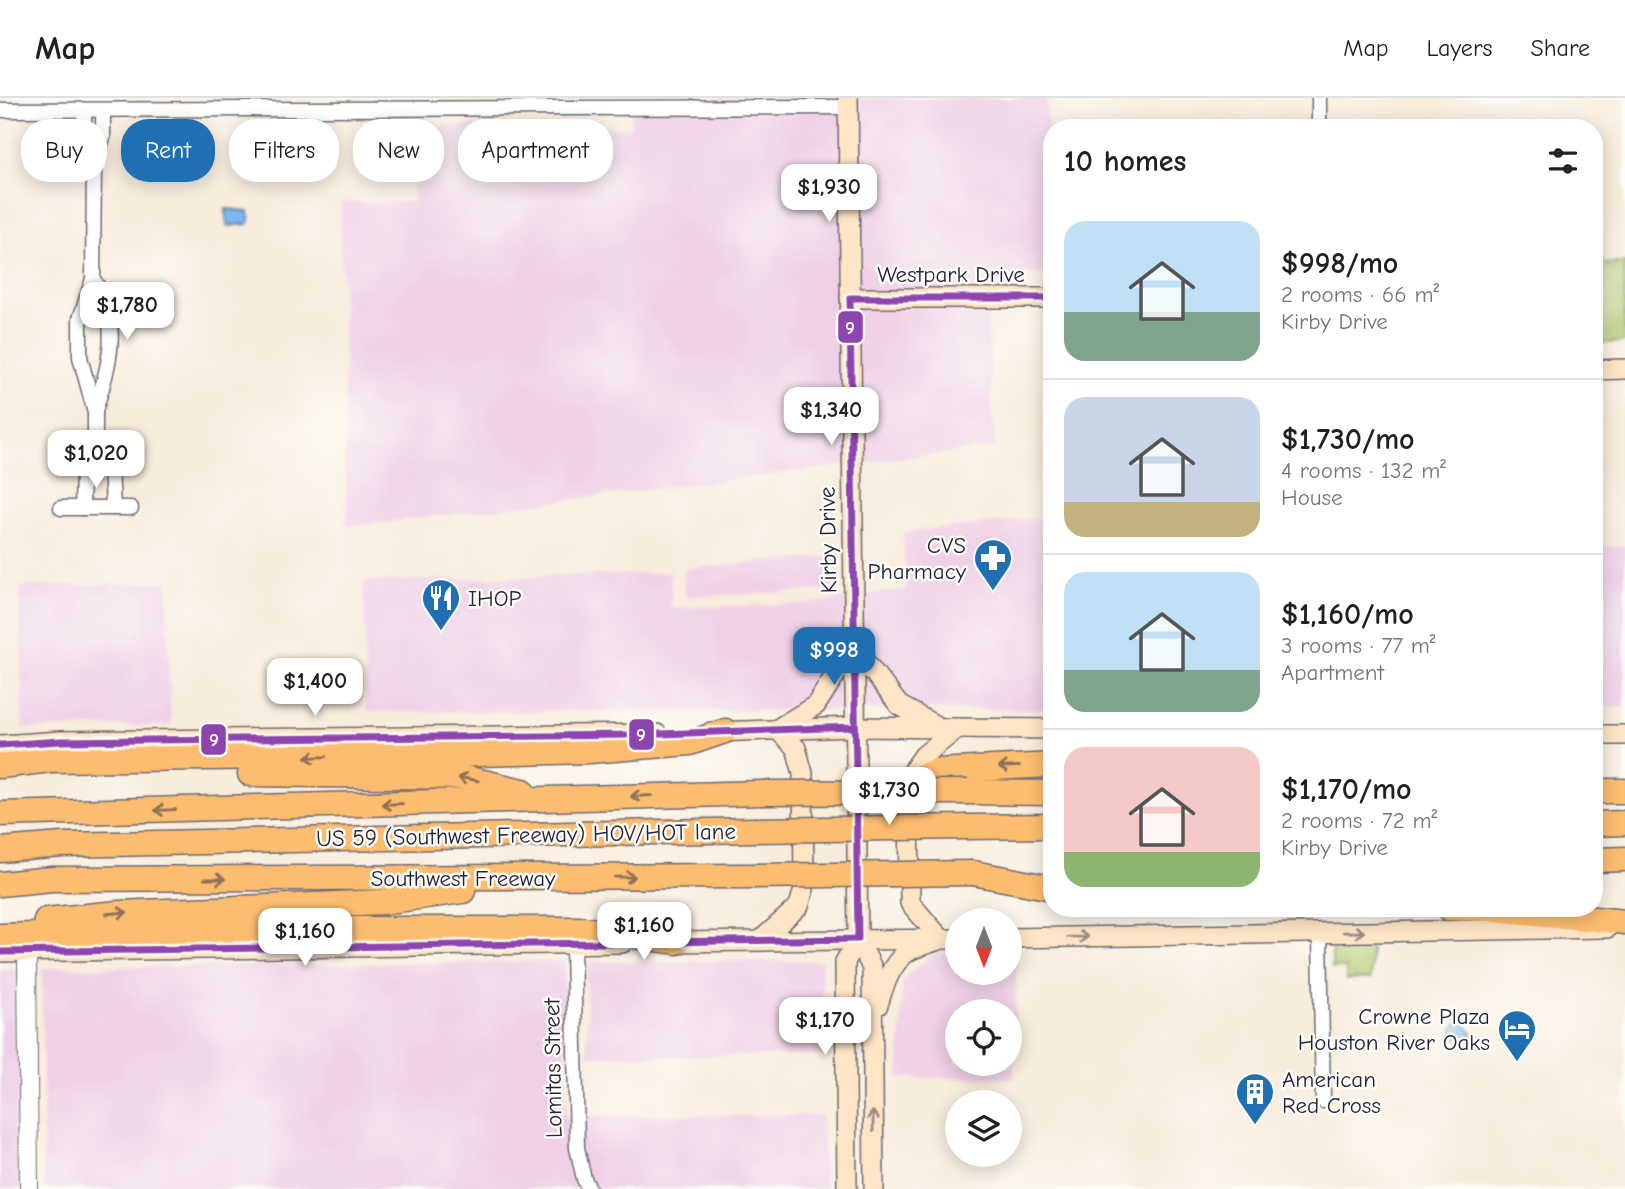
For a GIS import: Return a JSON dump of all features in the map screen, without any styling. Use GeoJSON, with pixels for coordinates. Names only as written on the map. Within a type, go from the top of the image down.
{"type":"FeatureCollection","features":[{"type":"Feature","properties":{"kind":"highway"},"geometry":{"type":"LineString","coordinates":[[0,766],[51,760],[251,759],[589,751],[690,743],[725,732]]}},
{"type":"Feature","properties":{"kind":"highway"},"geometry":{"type":"LineString","coordinates":[[0,814],[751,793],[879,793],[1043,767]]}},
{"type":"Feature","properties":{"kind":"highway"},"geometry":{"type":"LineString","coordinates":[[0,772],[461,777],[558,799]]}},
{"type":"Feature","properties":{"kind":"highway"},"geometry":{"type":"LineString","coordinates":[[967,781],[1043,792]]}},
{"type":"Feature","properties":{"kind":"highway"},"geometry":{"type":"LineString","coordinates":[[1603,792],[1625,791]]}},
{"type":"Feature","properties":{"kind":"highway"},"geometry":{"type":"LineString","coordinates":[[1603,824],[1625,824]]}},
{"type":"Feature","properties":{"kind":"highway","name":"US 59 (Southwest Freeway) HOV/HOT lane"},"geometry":{"type":"LineString","coordinates":[[0,850],[63,845],[1043,826]]}},
{"type":"Feature","properties":{"kind":"highway"},"geometry":{"type":"LineString","coordinates":[[1603,860],[1625,859]]}},
{"type":"Feature","properties":{"kind":"highway","name":"Southwest Freeway"},"geometry":{"type":"LineString","coordinates":[[0,884],[52,879],[556,878],[1043,871]]}},
{"type":"Feature","properties":{"kind":"highway"},"geometry":{"type":"LineString","coordinates":[[973,873],[1043,886]]}},
{"type":"Feature","properties":{"kind":"highway"},"geometry":{"type":"LineString","coordinates":[[0,925],[118,913],[383,902],[556,878]]}},
{"type":"Feature","properties":{"kind":"highway"},"geometry":{"type":"LineString","coordinates":[[1560,917],[1625,925]]}},
{"type":"Feature","properties":{"kind":"highway"},"geometry":{"type":"LineString","coordinates":[[0,936],[229,929],[583,929],[677,942]]}},
{"type":"Feature","properties":{"kind":"main road","name":"Kirby Drive"},"geometry":{"type":"LineString","coordinates":[[848,102],[858,939],[873,968],[874,1189]]}},
{"type":"Feature","properties":{"kind":"main road","name":"Westpark Drive"},"geometry":{"type":"LineString","coordinates":[[850,298],[1043,298]]}},
{"type":"Feature","properties":{"kind":"main road"},"geometry":{"type":"LineString","coordinates":[[1603,370],[1625,369]]}},
{"type":"Feature","properties":{"kind":"main road"},"geometry":{"type":"LineString","coordinates":[[777,729],[817,705],[853,646],[899,705],[950,728]]}},
{"type":"Feature","properties":{"kind":"main road"},"geometry":{"type":"LineString","coordinates":[[0,745],[61,741],[512,734],[631,735],[855,727],[1043,729]]}},
{"type":"Feature","properties":{"kind":"main road"},"geometry":{"type":"LineString","coordinates":[[945,935],[910,902],[909,776],[924,755],[950,728]]}},
{"type":"Feature","properties":{"kind":"main road"},"geometry":{"type":"LineString","coordinates":[[761,940],[799,906],[804,889],[803,773],[796,748],[777,729]]}},
{"type":"Feature","properties":{"kind":"main road"},"geometry":{"type":"LineString","coordinates":[[1603,735],[1625,735]]}},
{"type":"Feature","properties":{"kind":"main road"},"geometry":{"type":"LineString","coordinates":[[1022,938],[1579,930],[1625,925]]}},
{"type":"Feature","properties":{"kind":"main road","name":"Kirby Drive"},"geometry":{"type":"LineString","coordinates":[[847,1189],[845,962],[858,939]]}},
{"type":"Feature","properties":{"kind":"main road"},"geometry":{"type":"LineString","coordinates":[[0,952],[945,939]]}},
{"type":"Feature","properties":{"kind":"main road"},"geometry":{"type":"LineString","coordinates":[[872,1028],[883,988],[895,966],[907,952],[945,940]]}},
{"type":"Feature","properties":{"kind":"street"},"geometry":{"type":"LineString","coordinates":[[1319,98],[1319,119]]}},
{"type":"Feature","properties":{"kind":"street"},"geometry":{"type":"LineString","coordinates":[[0,110],[433,103],[848,102]]}},
{"type":"Feature","properties":{"kind":"street"},"geometry":{"type":"LineString","coordinates":[[84,110],[84,119]]}},
{"type":"Feature","properties":{"kind":"street"},"geometry":{"type":"LineString","coordinates":[[103,110],[103,119]]}},
{"type":"Feature","properties":{"kind":"street"},"geometry":{"type":"LineString","coordinates":[[82,508],[83,469],[95,445],[95,412],[80,357],[80,319],[93,279],[94,182]]}},
{"type":"Feature","properties":{"kind":"street"},"geometry":{"type":"LineString","coordinates":[[93,279],[107,303],[110,317],[110,361],[95,412]]}},
{"type":"Feature","properties":{"kind":"street"},"geometry":{"type":"LineString","coordinates":[[95,445],[111,465],[113,508]]}},
{"type":"Feature","properties":{"kind":"street"},"geometry":{"type":"LineString","coordinates":[[61,508],[131,508]]}},
{"type":"Feature","properties":{"kind":"street"},"geometry":{"type":"LineString","coordinates":[[1320,933],[1323,1101]]}},
{"type":"Feature","properties":{"kind":"street","name":"Lomitas Street"},"geometry":{"type":"LineString","coordinates":[[573,944],[577,1148],[589,1189]]}},
{"type":"Feature","properties":{"kind":"street"},"geometry":{"type":"LineString","coordinates":[[27,951],[29,1189]]}},
{"type":"Feature","properties":{"kind":"shaded area"},"geometry":{"type":"Polygon","coordinates":[[[632,98],[1047,98],[1048,119],[1043,119],[1043,274],[986,275],[994,447],[347,527],[340,202],[413,202],[413,182],[444,182],[444,125],[458,125],[458,182],[613,182],[613,127],[631,127],[632,98]]]}},
{"type":"Feature","properties":{"kind":"shaded area"},"geometry":{"type":"Polygon","coordinates":[[[1043,518],[1043,709],[366,712],[364,581],[671,573],[671,608],[806,604],[906,589],[903,532],[1043,518]]]}},
{"type":"Feature","properties":{"kind":"shaded area"},"geometry":{"type":"Polygon","coordinates":[[[1603,546],[1625,546],[1625,706],[1603,706],[1603,546]]]}},
{"type":"Feature","properties":{"kind":"shaded area"},"geometry":{"type":"Polygon","coordinates":[[[831,556],[833,590],[685,597],[683,569],[831,556]]]}},
{"type":"Feature","properties":{"kind":"shaded area"},"geometry":{"type":"Polygon","coordinates":[[[167,582],[171,725],[23,729],[19,587],[167,582]]]}},
{"type":"Feature","properties":{"kind":"shaded area"},"geometry":{"type":"Polygon","coordinates":[[[933,953],[945,953],[945,985],[1016,985],[1016,999],[945,999],[945,1076],[1014,1078],[899,1078],[902,980],[933,953]]]}},
{"type":"Feature","properties":{"kind":"shaded area"},"geometry":{"type":"Polygon","coordinates":[[[564,961],[566,1116],[822,1115],[825,1189],[44,1189],[42,968],[564,961]]]}},
{"type":"Feature","properties":{"kind":"shaded area"},"geometry":{"type":"Polygon","coordinates":[[[586,961],[822,961],[821,1056],[587,1056],[586,961]]]}},
{"type":"Feature","properties":{"kind":"shaded area"},"geometry":{"type":"Polygon","coordinates":[[[0,969],[22,969],[24,1189],[0,1189],[0,969]]]}},
{"type":"Feature","properties":{"kind":"green space"},"geometry":{"type":"Polygon","coordinates":[[[1625,263],[1625,342],[1603,343],[1603,264],[1625,263]]]}},
{"type":"Feature","properties":{"kind":"green space"},"geometry":{"type":"Polygon","coordinates":[[[1332,949],[1371,949],[1371,979],[1346,980],[1346,968],[1332,968],[1332,949]]]}},
{"type":"Feature","properties":{"kind":"water"},"geometry":{"type":"Polygon","coordinates":[[[226,209],[248,211],[250,221],[248,224],[227,226],[226,209]]]}},
{"type":"Feature","properties":{"kind":"water"},"geometry":{"type":"Polygon","coordinates":[[[1461,1020],[1473,1033],[1463,1043],[1454,1033],[1454,1027],[1461,1020]]]}},
{"type":"Feature","properties":{"kind":"transit line","name":"9"},"geometry":{"type":"LineString","coordinates":[[0,952],[858,939],[850,298],[1043,298]]}},
{"type":"Feature","properties":{"kind":"transit line","name":"9"},"geometry":{"type":"LineString","coordinates":[[0,745],[61,741],[631,735],[855,727]]}},
{"type":"Feature","properties":{"kind":"place","name":"CVS Pharmacy"},"geometry":{"type":"Point","coordinates":[993,592]}},
{"type":"Feature","properties":{"kind":"place","name":"IHOP"},"geometry":{"type":"Point","coordinates":[441,632]}},
{"type":"Feature","properties":{"kind":"place","name":"Crowne Plaza Houston River Oaks"},"geometry":{"type":"Point","coordinates":[1517,1063]}},
{"type":"Feature","properties":{"kind":"place","name":"American Red Cross"},"geometry":{"type":"Point","coordinates":[1255,1126]}}]}
